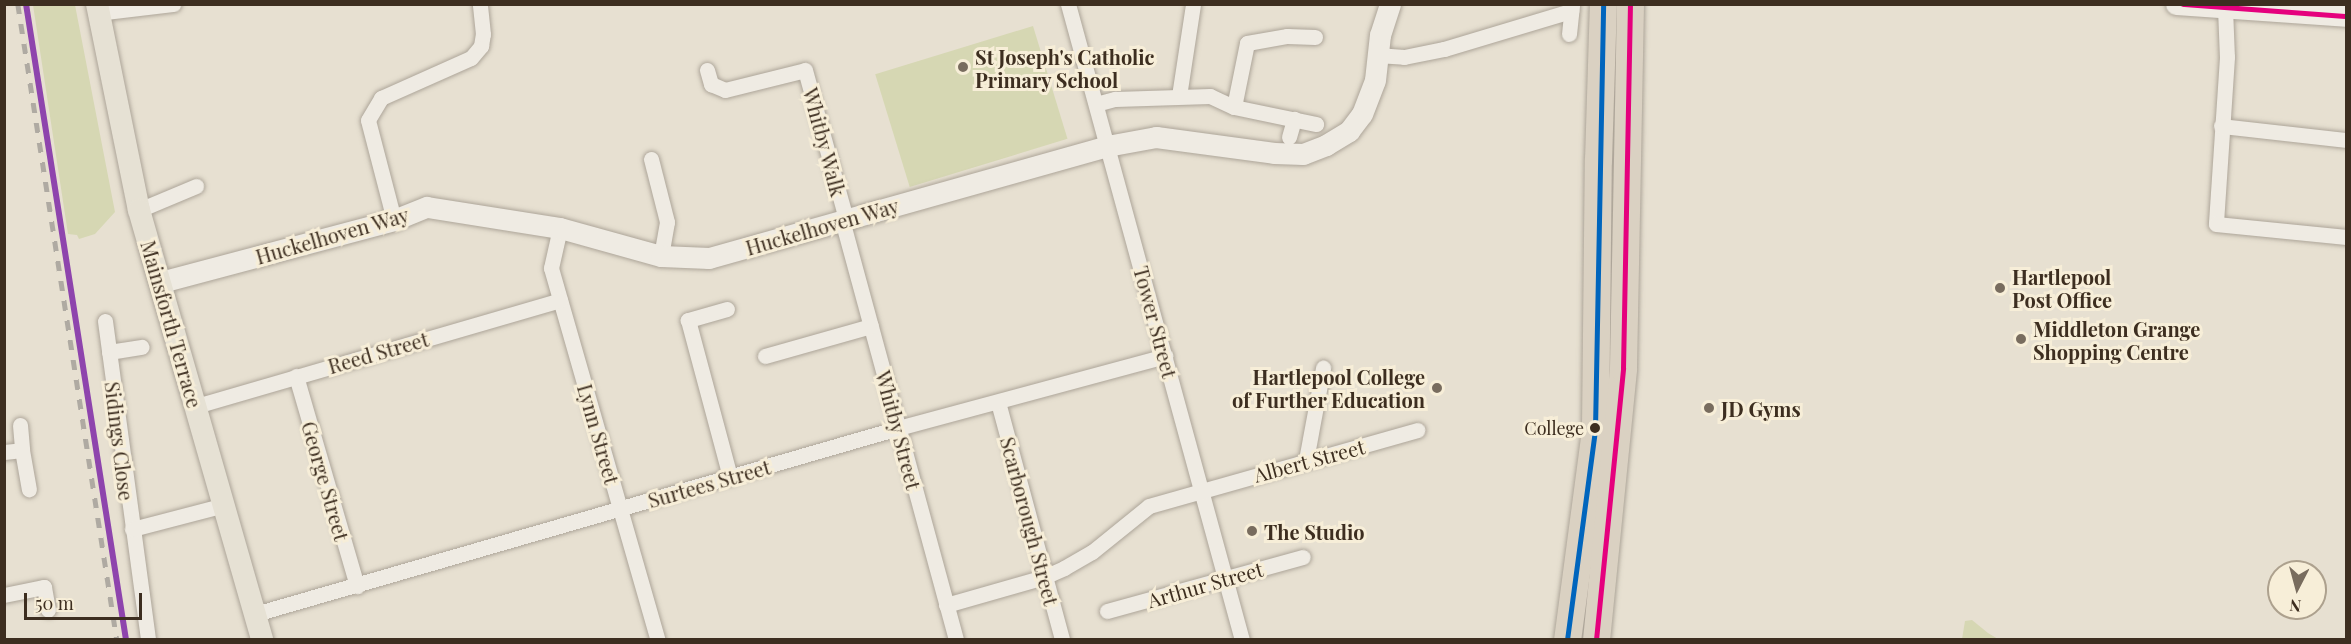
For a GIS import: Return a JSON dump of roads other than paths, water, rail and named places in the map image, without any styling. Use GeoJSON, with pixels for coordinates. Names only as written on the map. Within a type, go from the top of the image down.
{"type":"FeatureCollection","features":[{"type":"Feature","properties":{"kind":"highway"},"geometry":{"type":"LineString","coordinates":[[1568,639],[1594,429],[1603,4]]}},
{"type":"Feature","properties":{"kind":"highway"},"geometry":{"type":"LineString","coordinates":[[1596,639],[1623,368],[1630,4]]}},
{"type":"Feature","properties":{"kind":"main road","name":"Mainsforth Terrace"},"geometry":{"type":"LineString","coordinates":[[98,9],[139,210],[262,639]]}},
{"type":"Feature","properties":{"kind":"street"},"geometry":{"type":"LineString","coordinates":[[98,9],[173,4]]}},
{"type":"Feature","properties":{"kind":"street"},"geometry":{"type":"LineString","coordinates":[[394,220],[368,120],[381,98],[471,58],[481,46],[483,34],[480,4]]}},
{"type":"Feature","properties":{"kind":"street","name":"Tower Street"},"geometry":{"type":"LineString","coordinates":[[1068,4],[1242,639]]}},
{"type":"Feature","properties":{"kind":"street"},"geometry":{"type":"LineString","coordinates":[[1179,96],[1193,4]]}},
{"type":"Feature","properties":{"kind":"street","name":"Huckelhoven Way"},"geometry":{"type":"LineString","coordinates":[[161,282],[394,220],[427,207],[560,228],[661,256],[709,258],[1107,146],[1156,137],[1274,153],[1303,154],[1326,145],[1349,131],[1361,115],[1376,80],[1377,55],[1390,4]]}},
{"type":"Feature","properties":{"kind":"street"},"geometry":{"type":"LineString","coordinates":[[2176,4],[2346,16]]}},
{"type":"Feature","properties":{"kind":"street"},"geometry":{"type":"LineString","coordinates":[[1377,55],[1404,57],[1444,49],[1572,8],[1569,34]]}},
{"type":"Feature","properties":{"kind":"street"},"geometry":{"type":"LineString","coordinates":[[2226,8],[2227,57],[2216,224],[2346,237]]}},
{"type":"Feature","properties":{"kind":"street"},"geometry":{"type":"LineString","coordinates":[[1234,106],[1247,43],[1287,36],[1315,37]]}},
{"type":"Feature","properties":{"kind":"street","name":"Whitby Walk"},"geometry":{"type":"LineString","coordinates":[[707,70],[711,84],[725,90],[805,70],[844,219]]}},
{"type":"Feature","properties":{"kind":"street"},"geometry":{"type":"LineString","coordinates":[[1096,104],[1115,99],[1210,96],[1234,106],[1316,124]]}},
{"type":"Feature","properties":{"kind":"street"},"geometry":{"type":"LineString","coordinates":[[1288,137],[1294,119]]}},
{"type":"Feature","properties":{"kind":"street"},"geometry":{"type":"LineString","coordinates":[[2221,126],[2346,140]]}},
{"type":"Feature","properties":{"kind":"street"},"geometry":{"type":"LineString","coordinates":[[651,159],[667,222],[661,256]]}},
{"type":"Feature","properties":{"kind":"street"},"geometry":{"type":"LineString","coordinates":[[139,210],[196,186]]}},
{"type":"Feature","properties":{"kind":"street","name":"Whitby Street"},"geometry":{"type":"LineString","coordinates":[[844,219],[956,639]]}},
{"type":"Feature","properties":{"kind":"street","name":"Lynn Street"},"geometry":{"type":"LineString","coordinates":[[560,228],[551,268],[658,639]]}},
{"type":"Feature","properties":{"kind":"street","name":"Reed Street"},"geometry":{"type":"LineString","coordinates":[[196,406],[560,300]]}},
{"type":"Feature","properties":{"kind":"street"},"geometry":{"type":"LineString","coordinates":[[727,309],[688,320],[730,477]]}},
{"type":"Feature","properties":{"kind":"street","name":"Sidings Close"},"geometry":{"type":"LineString","coordinates":[[105,321],[148,639]]}},
{"type":"Feature","properties":{"kind":"street"},"geometry":{"type":"LineString","coordinates":[[765,356],[871,326]]}},
{"type":"Feature","properties":{"kind":"street"},"geometry":{"type":"LineString","coordinates":[[109,352],[142,347]]}},
{"type":"Feature","properties":{"kind":"street","name":"Surtees Street"},"geometry":{"type":"LineString","coordinates":[[255,614],[898,428],[1165,356]]}},
{"type":"Feature","properties":{"kind":"street"},"geometry":{"type":"LineString","coordinates":[[1306,460],[1323,368]]}},
{"type":"Feature","properties":{"kind":"street","name":"George Street"},"geometry":{"type":"LineString","coordinates":[[296,376],[357,586]]}},
{"type":"Feature","properties":{"kind":"street","name":"Scarborough Street"},"geometry":{"type":"LineString","coordinates":[[998,402],[1062,639]]}},
{"type":"Feature","properties":{"kind":"street"},"geometry":{"type":"LineString","coordinates":[[20,425],[29,489]]}},
{"type":"Feature","properties":{"kind":"street","name":"Albert Street"},"geometry":{"type":"LineString","coordinates":[[946,605],[1044,577],[1092,552],[1149,506],[1202,489],[1417,430]]}},
{"type":"Feature","properties":{"kind":"street"},"geometry":{"type":"LineString","coordinates":[[4,452],[22,450]]}},
{"type":"Feature","properties":{"kind":"street","name":"Sidings Close"},"geometry":{"type":"LineString","coordinates":[[132,530],[224,505]]}},
{"type":"Feature","properties":{"kind":"street","name":"Arthur Street"},"geometry":{"type":"LineString","coordinates":[[1107,611],[1303,557]]}},
{"type":"Feature","properties":{"kind":"street"},"geometry":{"type":"LineString","coordinates":[[4,595],[44,587],[48,610]]}},
{"type":"Feature","properties":{"kind":"railway"},"geometry":{"type":"LineString","coordinates":[[18,4],[117,640]]}},
{"type":"Feature","properties":{"kind":"place","name":"St Joseph's Catholic Primary School"},"geometry":{"type":"Point","coordinates":[963,67]}},
{"type":"Feature","properties":{"kind":"place","name":"Hartlepool Post Office"},"geometry":{"type":"Point","coordinates":[2000,288]}},
{"type":"Feature","properties":{"kind":"place","name":"Middleton Grange Shopping Centre"},"geometry":{"type":"Point","coordinates":[2021,339]}},
{"type":"Feature","properties":{"kind":"place","name":"Hartlepool College of Further Education"},"geometry":{"type":"Point","coordinates":[1437,388]}},
{"type":"Feature","properties":{"kind":"place","name":"JD Gyms"},"geometry":{"type":"Point","coordinates":[1709,408]}},
{"type":"Feature","properties":{"kind":"place","name":"College"},"geometry":{"type":"Point","coordinates":[1595,428]}},
{"type":"Feature","properties":{"kind":"place","name":"The Studio"},"geometry":{"type":"Point","coordinates":[1252,531]}}]}
